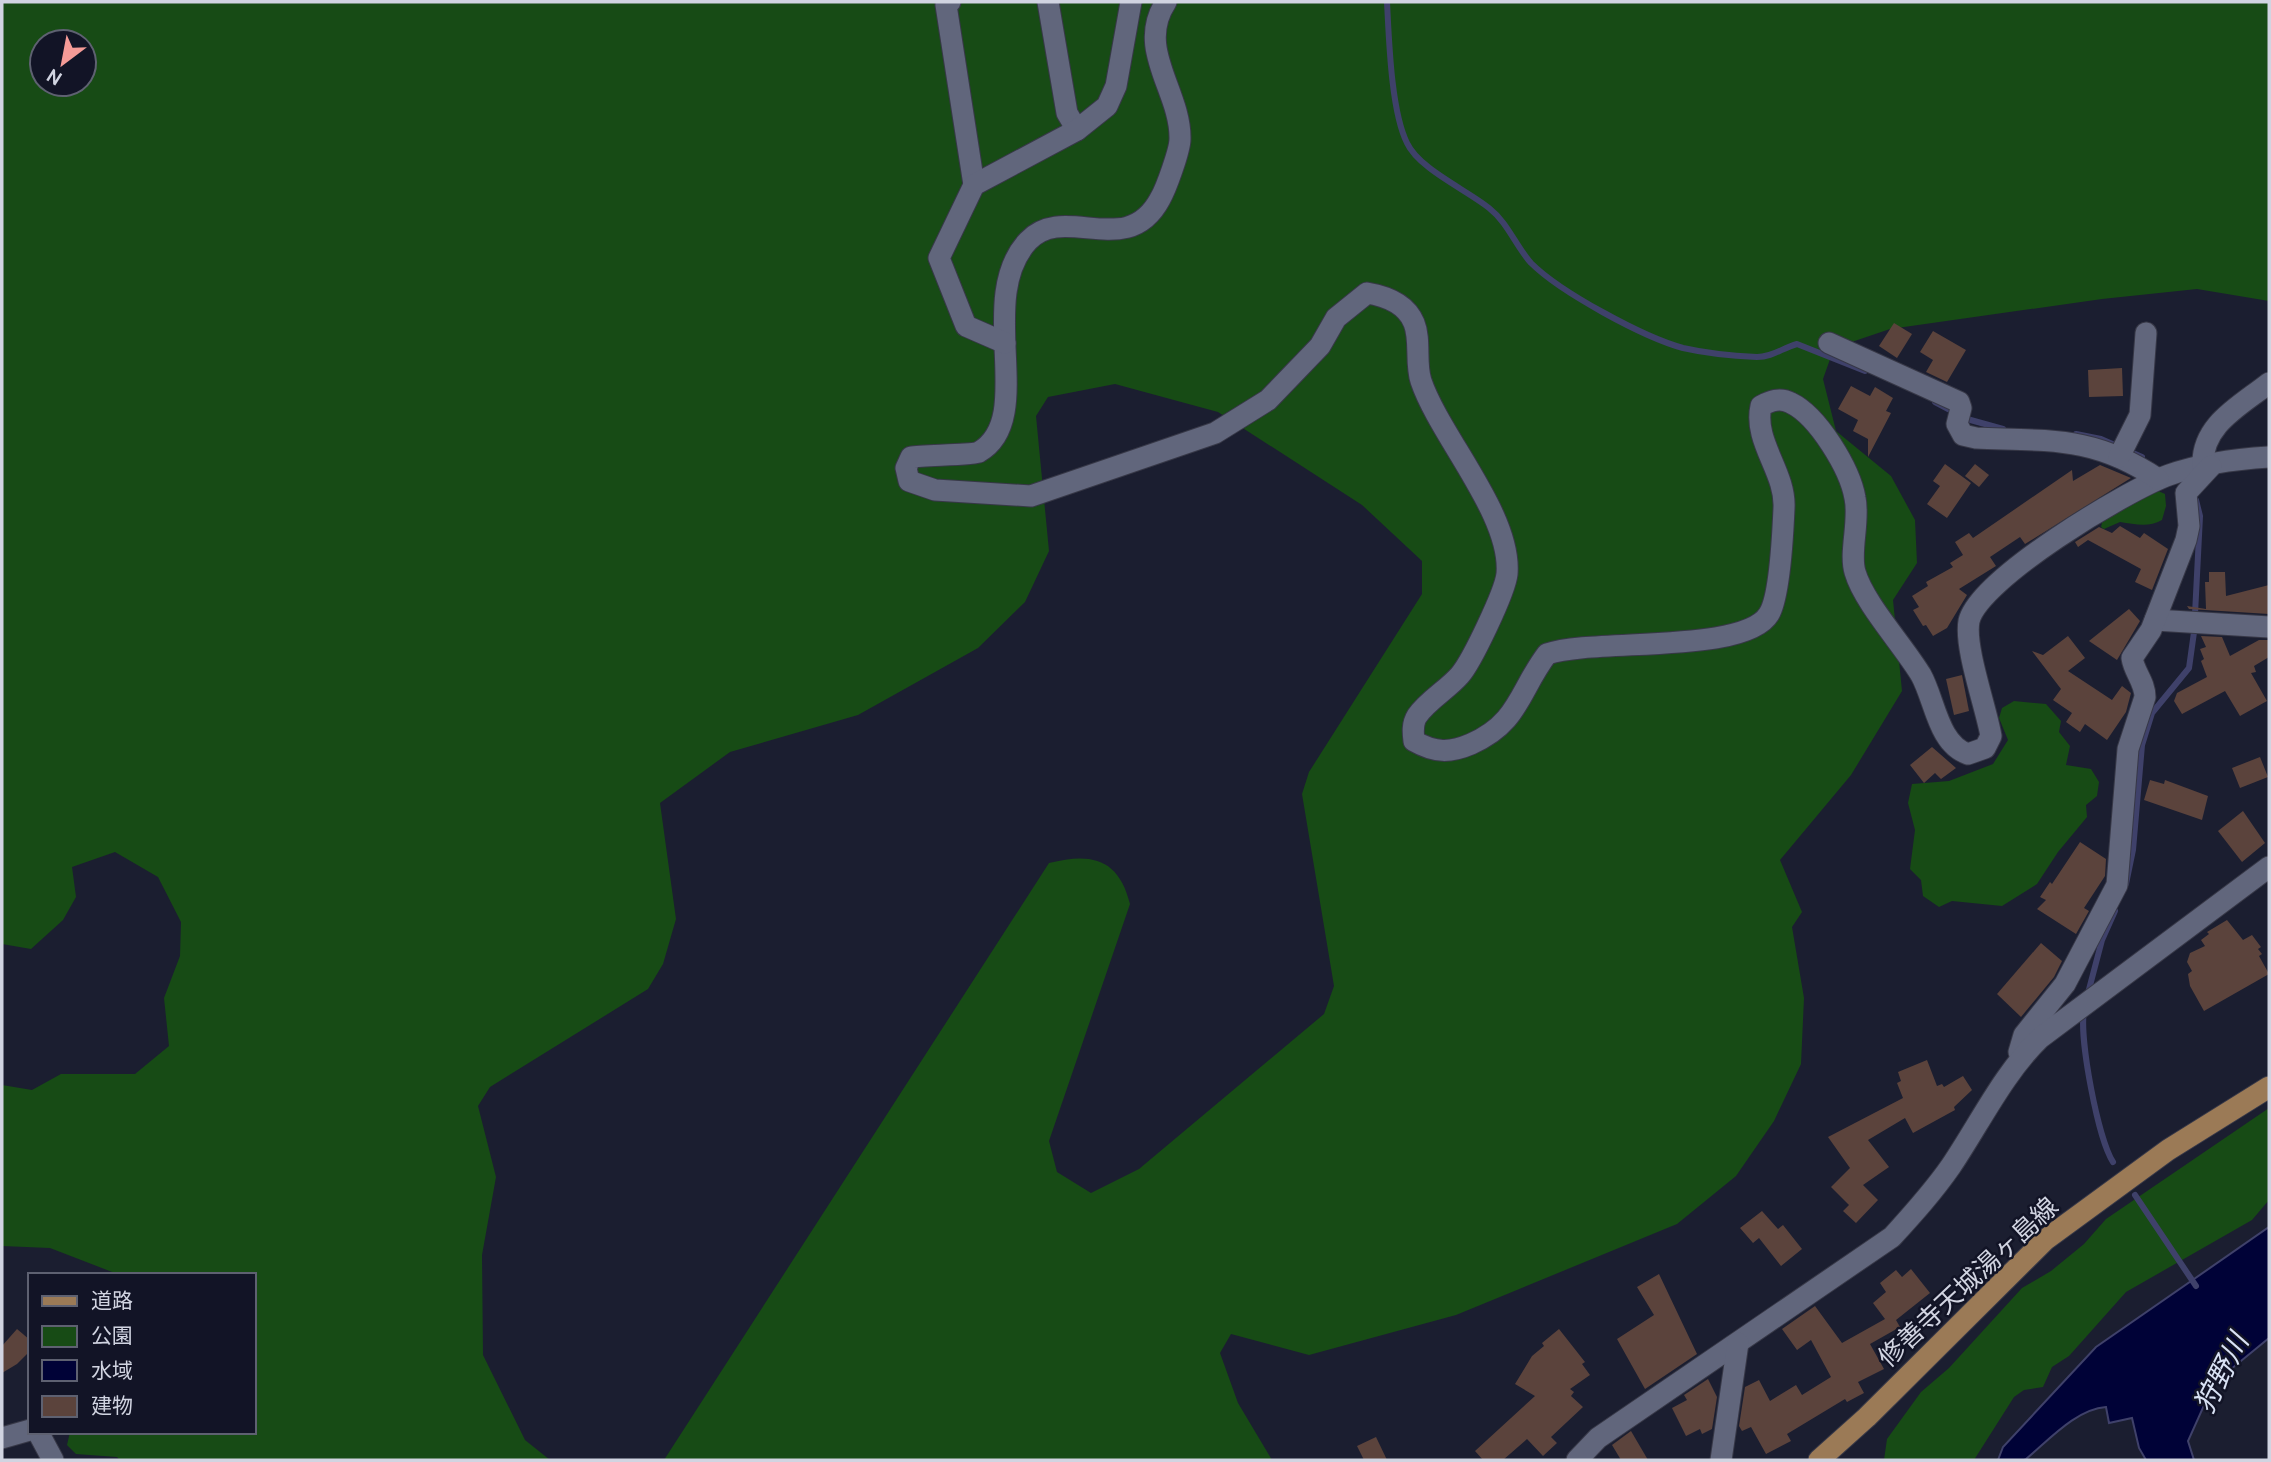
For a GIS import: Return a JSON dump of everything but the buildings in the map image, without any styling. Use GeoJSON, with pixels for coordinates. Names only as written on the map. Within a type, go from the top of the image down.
{"type":"FeatureCollection","features":[{"type":"Feature","properties":{"kind":"main road","name":"修善寺天城湯ヶ島線"},"geometry":{"type":"LineString","coordinates":[[1819,1460],[1867,1418],[2045,1240],[2168,1150],[2269,1087]]}},
{"type":"Feature","properties":{"kind":"street"},"geometry":{"type":"LineString","coordinates":[[950,2],[946,5],[974,186],[939,258],[966,326],[1005,343]]}},
{"type":"Feature","properties":{"kind":"street"},"geometry":{"type":"LineString","coordinates":[[1048,2],[1067,113],[1077,130]]}},
{"type":"Feature","properties":{"kind":"street"},"geometry":{"type":"LineString","coordinates":[[974,186],[1077,130],[1107,106],[1116,86],[1130,2]]}},
{"type":"Feature","properties":{"kind":"street"},"geometry":{"type":"LineString","coordinates":[[1166,2],[1161,9],[1154,47],[1180,140],[1160,200],[1141,222],[1119,231],[1065,226],[1035,233],[1015,255],[1006,287],[1006,414],[998,436],[977,453],[911,457],[906,468],[909,481],[935,490],[1031,496],[1215,433],[1268,400],[1320,346],[1336,318],[1367,293],[1385,296],[1403,308],[1414,323],[1420,379],[1490,512],[1505,553],[1507,576],[1475,650],[1461,674],[1416,717],[1412,729],[1414,741],[1436,752],[1457,750],[1494,734],[1510,716],[1547,653],[1570,648],[1701,639],[1738,633],[1761,625],[1771,611],[1777,585],[1784,506],[1781,480],[1762,438],[1758,418],[1761,406],[1772,400],[1791,402],[1828,439],[1850,478],[1856,499],[1855,571],[1920,675],[1948,740],[1968,754],[1985,748],[1991,736],[1970,643],[1969,620],[1974,606],[2022,563],[2126,495],[2184,477],[2269,457]]}},
{"type":"Feature","properties":{"kind":"street"},"geometry":{"type":"LineString","coordinates":[[2122,451],[2140,415],[2146,333]]}},
{"type":"Feature","properties":{"kind":"street"},"geometry":{"type":"LineString","coordinates":[[1829,343],[1959,402],[1963,435],[2084,444],[2122,451],[2184,477]]}},
{"type":"Feature","properties":{"kind":"street"},"geometry":{"type":"LineString","coordinates":[[2016,1065],[2024,1035],[2065,984],[2117,885],[2128,749],[2145,697],[2145,688],[2135,671],[2132,657],[2155,620],[2186,540],[2189,526],[2184,477],[2211,431],[2269,383]]}},
{"type":"Feature","properties":{"kind":"street"},"geometry":{"type":"LineString","coordinates":[[2155,620],[2269,627]]}},
{"type":"Feature","properties":{"kind":"street"},"geometry":{"type":"LineString","coordinates":[[1577,1460],[1598,1438],[1892,1237],[1925,1202],[2016,1065],[2040,1038],[2269,867]]}},
{"type":"Feature","properties":{"kind":"street"},"geometry":{"type":"LineString","coordinates":[[1721,1460],[1738,1343]]}},
{"type":"Feature","properties":{"kind":"street"},"geometry":{"type":"LineString","coordinates":[[2,1438],[28,1431]]}},
{"type":"Feature","properties":{"kind":"street"},"geometry":{"type":"LineString","coordinates":[[39,1434],[53,1460]]}},
{"type":"Feature","properties":{"kind":"green space"},"geometry":{"type":"Polygon","coordinates":[[[2,2],[2269,2],[2269,301],[2197,289],[2102,299],[1890,329],[1834,348],[1823,379],[1836,431],[1891,476],[1915,520],[1917,563],[1893,600],[1902,691],[1851,775],[1780,860],[1802,912],[1792,927],[1804,998],[1801,1064],[1774,1121],[1736,1176],[1677,1224],[1456,1315],[1309,1355],[1231,1334],[1220,1353],[1238,1403],[1272,1460],[664,1460],[1049,863],[1078,858],[1102,862],[1119,877],[1130,904],[1049,1141],[1057,1172],[1091,1193],[1139,1169],[1324,1014],[1334,986],[1302,794],[1309,772],[1422,594],[1422,561],[1362,505],[1218,412],[1115,384],[1048,397],[1036,416],[1049,551],[1025,602],[978,648],[858,715],[730,752],[660,803],[676,919],[663,964],[648,989],[490,1087],[478,1106],[496,1177],[482,1255],[483,1355],[525,1440],[550,1460],[120,1460],[117,1457],[76,1454],[67,1445],[70,1434],[256,1434],[256,1273],[115,1273],[50,1248],[2,1246],[2,1085],[32,1090],[61,1074],[135,1074],[169,1046],[164,998],[180,956],[181,922],[158,877],[115,852],[72,867],[76,897],[63,920],[31,949],[2,944],[2,2]]]}},
{"type":"Feature","properties":{"kind":"green space"},"geometry":{"type":"Polygon","coordinates":[[[2156,490],[2165,494],[2166,506],[2162,520],[2147,525],[2120,522],[2104,529],[2101,527],[2103,519],[2156,490]]]}},
{"type":"Feature","properties":{"kind":"green space"},"geometry":{"type":"Polygon","coordinates":[[[2014,701],[2046,704],[2061,721],[2059,732],[2070,746],[2066,765],[2091,769],[2099,782],[2097,796],[2086,805],[2087,817],[2058,852],[2037,884],[2002,906],[1952,901],[1939,907],[1923,896],[1921,880],[1910,869],[1915,830],[1908,803],[1912,784],[1949,781],[1993,764],[2008,740],[1999,718],[2002,708],[2014,701]]]}},
{"type":"Feature","properties":{"kind":"green space"},"geometry":{"type":"Polygon","coordinates":[[[2269,1108],[2269,1200],[2252,1220],[2126,1292],[2069,1356],[2052,1367],[2043,1387],[2024,1390],[2014,1397],[1974,1460],[1884,1460],[1887,1439],[1921,1392],[1949,1368],[2022,1288],[2051,1271],[2084,1244],[2106,1219],[2269,1108]]]}},
{"type":"Feature","properties":{"kind":"water","name":"狩野川"},"geometry":{"type":"Polygon","coordinates":[[[2269,1227],[2269,1338],[2214,1383],[2188,1441],[2194,1460],[2146,1460],[2139,1448],[2132,1418],[2109,1423],[2106,1407],[2084,1413],[2073,1420],[2026,1459],[1998,1460],[2003,1447],[2096,1347],[2269,1227]]]}},
{"type":"Feature","properties":{"kind":"waterway"},"geometry":{"type":"LineString","coordinates":[[1387,2],[1394,94],[1407,143],[1413,153],[1432,170],[1496,214],[1525,256],[1544,275],[1603,312],[1646,334],[1683,348],[1757,357],[1768,356],[1797,344],[1865,371]]}},
{"type":"Feature","properties":{"kind":"waterway"},"geometry":{"type":"LineString","coordinates":[[1935,402],[1967,419],[2003,429]]}},
{"type":"Feature","properties":{"kind":"waterway"},"geometry":{"type":"LineString","coordinates":[[2076,434],[2101,439],[2142,457]]}},
{"type":"Feature","properties":{"kind":"waterway"},"geometry":{"type":"LineString","coordinates":[[2195,614],[2200,516],[2196,500]]}},
{"type":"Feature","properties":{"kind":"waterway"},"geometry":{"type":"LineString","coordinates":[[2126,884],[2133,850],[2142,745],[2152,713],[2189,668],[2195,625]]}},
{"type":"Feature","properties":{"kind":"waterway"},"geometry":{"type":"LineString","coordinates":[[2087,997],[2102,940],[2115,911]]}},
{"type":"Feature","properties":{"kind":"waterway"},"geometry":{"type":"LineString","coordinates":[[2084,1011],[2084,1043],[2091,1088],[2101,1132],[2113,1162]]}},
{"type":"Feature","properties":{"kind":"waterway"},"geometry":{"type":"LineString","coordinates":[[2135,1195],[2196,1286]]}}]}
